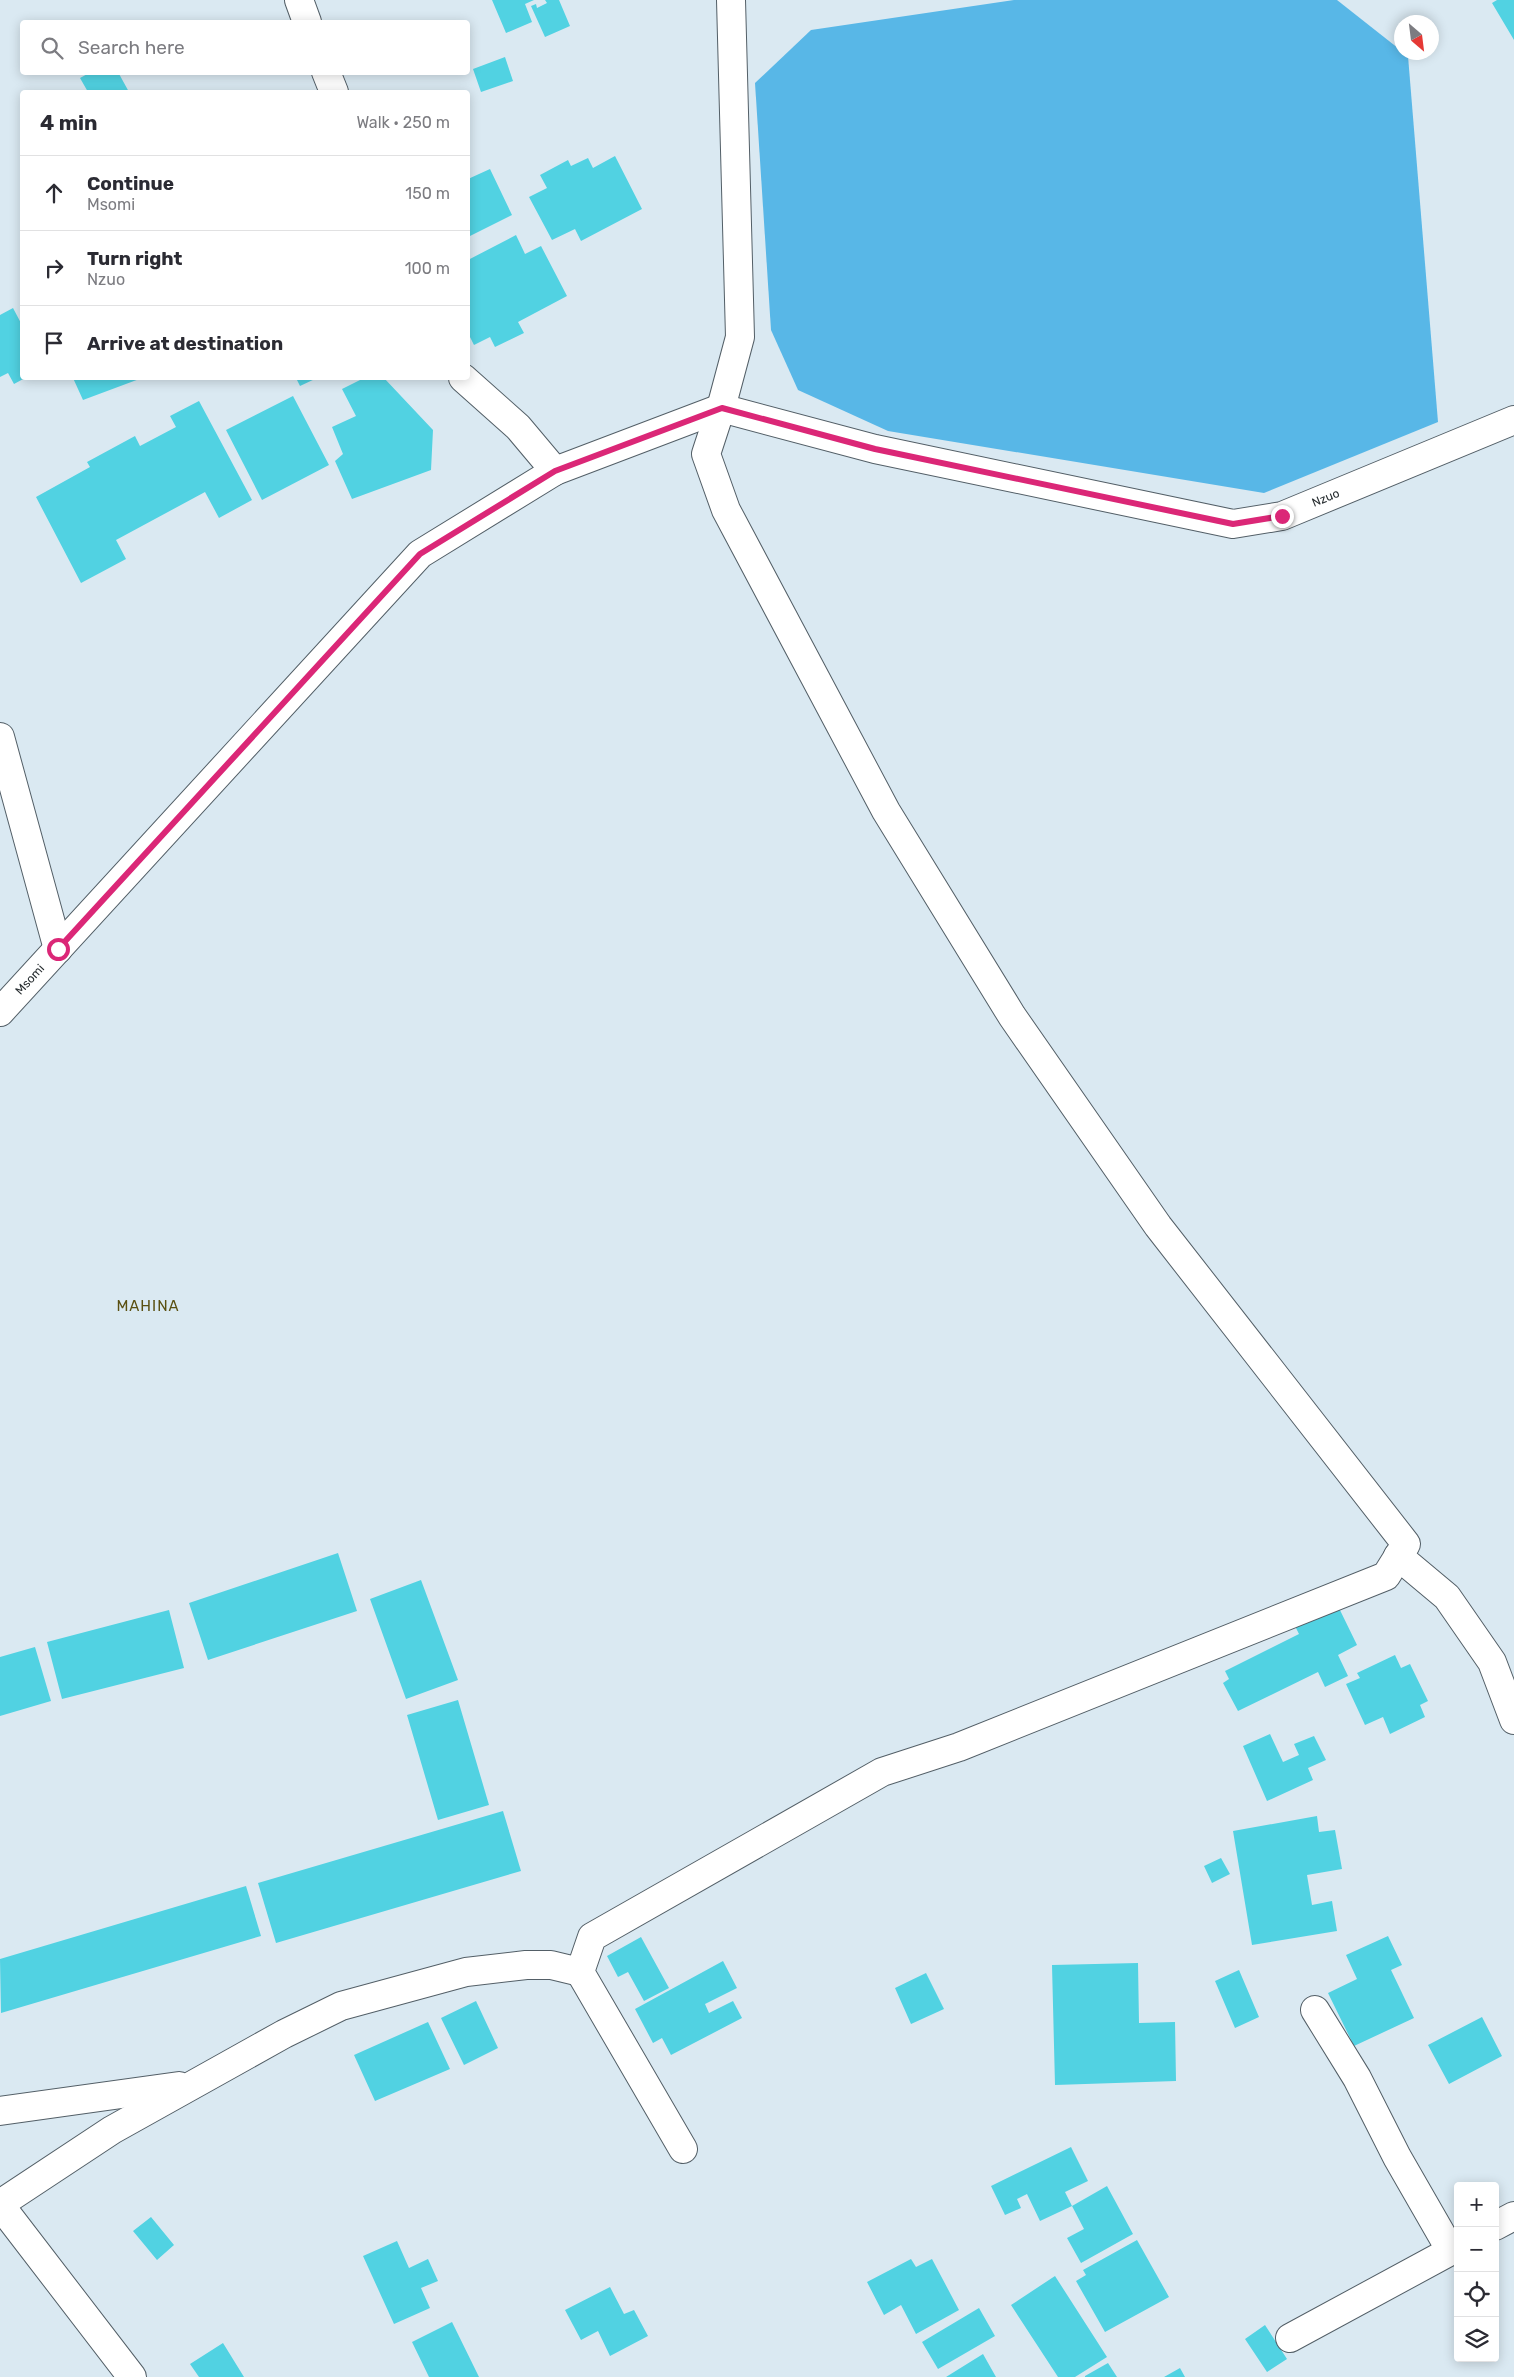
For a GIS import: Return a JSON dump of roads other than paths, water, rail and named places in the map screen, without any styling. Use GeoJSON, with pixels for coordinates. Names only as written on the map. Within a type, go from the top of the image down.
{"type":"FeatureCollection","features":[{"type":"Feature","properties":{"kind":"street"},"geometry":{"type":"LineString","coordinates":[[299,0],[307,20]]}},
{"type":"Feature","properties":{"kind":"street"},"geometry":{"type":"LineString","coordinates":[[580,1972],[592,1937],[882,1772],[959,1747],[1386,1576],[1406,1544],[1158,1226],[1012,1016],[886,811],[726,510],[706,454],[722,408],[740,337],[732,0]]}},
{"type":"Feature","properties":{"kind":"street"},"geometry":{"type":"LineString","coordinates":[[327,75],[333,90]]}},
{"type":"Feature","properties":{"kind":"street"},"geometry":{"type":"LineString","coordinates":[[465,380],[518,426],[555,471]]}},
{"type":"Feature","properties":{"kind":"street","name":"Nzuo"},"geometry":{"type":"LineString","coordinates":[[722,408],[875,449],[1233,524],[1282,516],[1514,420]]}},
{"type":"Feature","properties":{"kind":"street","name":"Msomi"},"geometry":{"type":"LineString","coordinates":[[0,1012],[420,554],[555,471],[722,408]]}},
{"type":"Feature","properties":{"kind":"street"},"geometry":{"type":"LineString","coordinates":[[0,737],[58,949]]}},
{"type":"Feature","properties":{"kind":"street"},"geometry":{"type":"LineString","coordinates":[[1398,1556],[1447,1597],[1492,1662],[1514,1720]]}},
{"type":"Feature","properties":{"kind":"street"},"geometry":{"type":"LineString","coordinates":[[132,2377],[0,2204],[112,2130],[284,2034],[341,2006],[466,1972],[526,1964],[551,1965],[580,1972],[683,2149]]}},
{"type":"Feature","properties":{"kind":"street"},"geometry":{"type":"LineString","coordinates":[[1315,2010],[1356,2078],[1397,2157],[1454,2247]]}},
{"type":"Feature","properties":{"kind":"street"},"geometry":{"type":"LineString","coordinates":[[0,2111],[194,2084]]}},
{"type":"Feature","properties":{"kind":"street"},"geometry":{"type":"LineString","coordinates":[[1499,2224],[1514,2216]]}},
{"type":"Feature","properties":{"kind":"street"},"geometry":{"type":"LineString","coordinates":[[1290,2338],[1454,2250]]}},
{"type":"Feature","properties":{"kind":"district","name":"MAHINA"},"geometry":{"type":"Point","coordinates":[148,1306]}}]}
